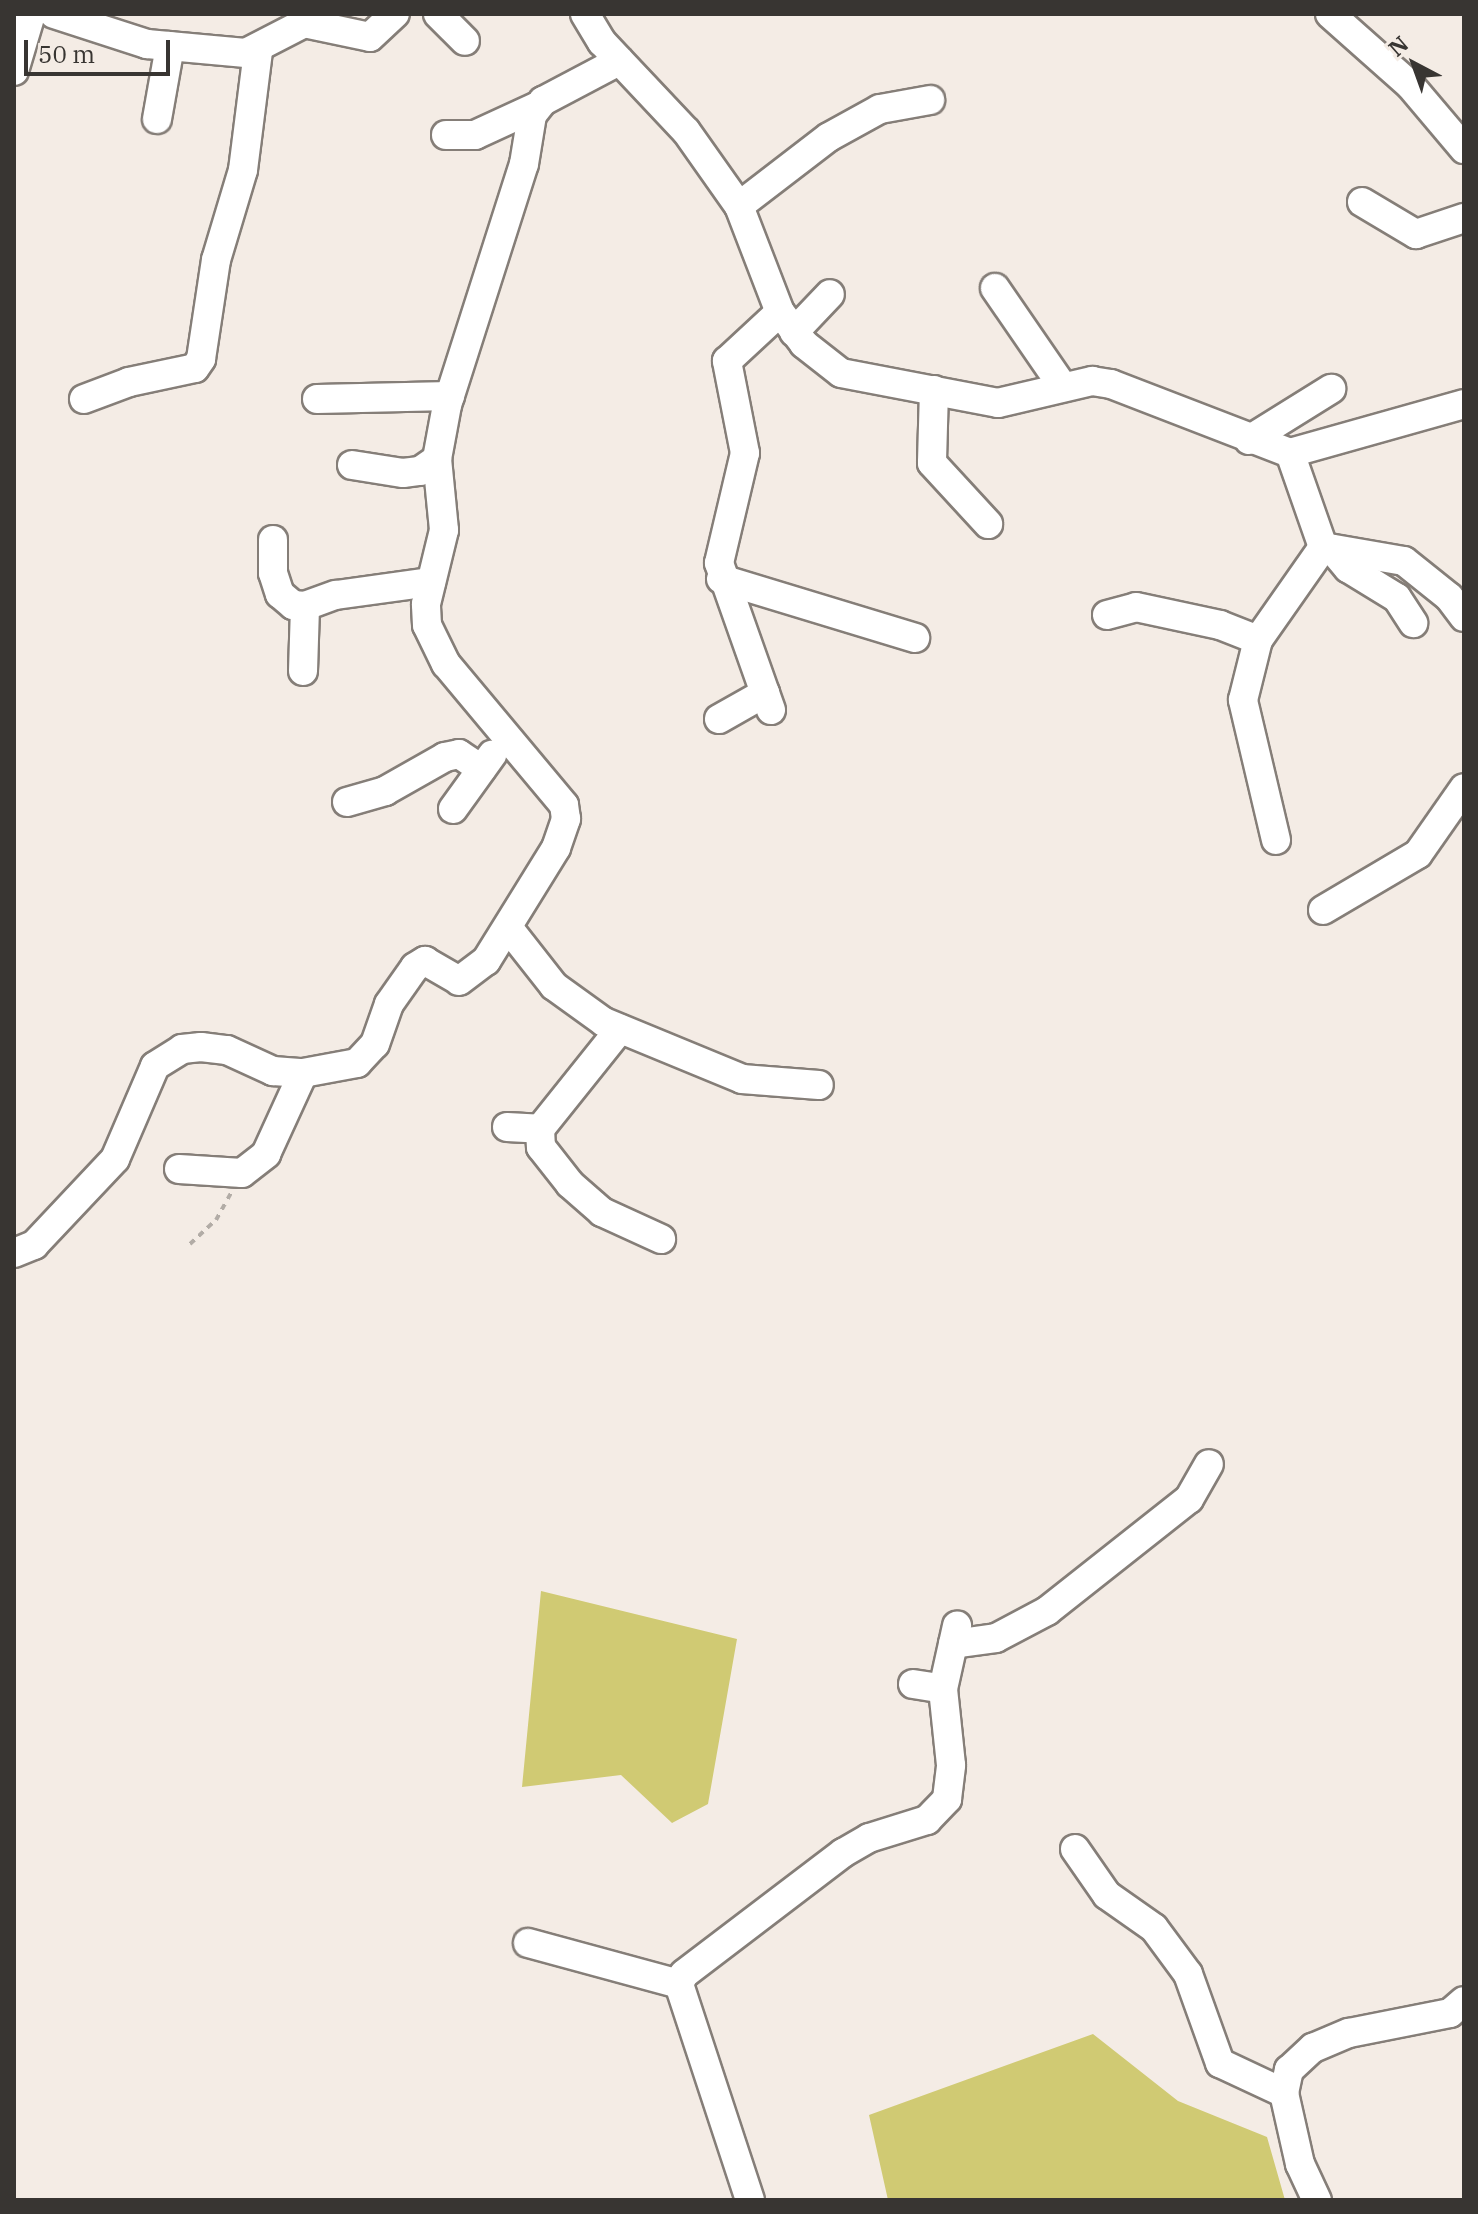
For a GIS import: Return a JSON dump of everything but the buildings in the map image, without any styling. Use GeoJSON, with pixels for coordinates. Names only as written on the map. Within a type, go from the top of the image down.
{"type":"FeatureCollection","features":[{"type":"Feature","properties":{"kind":"street"},"geometry":{"type":"LineString","coordinates":[[14,71],[31,14]]}},
{"type":"Feature","properties":{"kind":"street"},"geometry":{"type":"LineString","coordinates":[[54,14],[131,40],[170,46],[258,51],[304,23],[370,37],[395,14]]}},
{"type":"Feature","properties":{"kind":"street"},"geometry":{"type":"LineString","coordinates":[[438,14],[465,41]]}},
{"type":"Feature","properties":{"kind":"street"},"geometry":{"type":"LineString","coordinates":[[585,14],[619,61],[675,118],[739,206],[787,322],[841,373],[998,403],[1092,381],[1111,384],[1249,440],[1290,453],[1464,404]]}},
{"type":"Feature","properties":{"kind":"street"},"geometry":{"type":"LineString","coordinates":[[1330,14],[1410,85],[1464,149]]}},
{"type":"Feature","properties":{"kind":"street"},"geometry":{"type":"LineString","coordinates":[[157,119],[170,46]]}},
{"type":"Feature","properties":{"kind":"street"},"geometry":{"type":"LineString","coordinates":[[84,399],[129,382],[195,368],[201,359],[216,260],[243,170],[258,51]]}},
{"type":"Feature","properties":{"kind":"street"},"geometry":{"type":"LineString","coordinates":[[446,135],[475,135],[536,107],[619,61]]}},
{"type":"Feature","properties":{"kind":"street"},"geometry":{"type":"LineString","coordinates":[[739,206],[841,130],[880,109],[930,100]]}},
{"type":"Feature","properties":{"kind":"street"},"geometry":{"type":"LineString","coordinates":[[14,1253],[34,1245],[115,1159],[155,1066],[182,1049],[201,1047],[227,1050],[273,1071],[303,1073],[357,1063],[375,1044],[389,1004],[415,967],[425,961],[459,981],[468,979],[510,930],[556,848],[566,819],[557,794],[435,647],[427,615],[431,582],[444,530],[437,459],[450,396],[524,164],[536,107]]}},
{"type":"Feature","properties":{"kind":"street"},"geometry":{"type":"LineString","coordinates":[[1362,202],[1416,234],[1464,218]]}},
{"type":"Feature","properties":{"kind":"street"},"geometry":{"type":"LineString","coordinates":[[995,288],[1063,387]]}},
{"type":"Feature","properties":{"kind":"street"},"geometry":{"type":"LineString","coordinates":[[719,719],[768,702],[746,633],[721,579],[720,549],[745,453],[727,361],[830,294]]}},
{"type":"Feature","properties":{"kind":"street"},"geometry":{"type":"LineString","coordinates":[[1249,440],[1331,389]]}},
{"type":"Feature","properties":{"kind":"street"},"geometry":{"type":"LineString","coordinates":[[934,390],[932,463],[988,524]]}},
{"type":"Feature","properties":{"kind":"street"},"geometry":{"type":"LineString","coordinates":[[317,399],[450,396]]}},
{"type":"Feature","properties":{"kind":"street"},"geometry":{"type":"LineString","coordinates":[[1290,453],[1328,548],[1348,568],[1397,598],[1413,623]]}},
{"type":"Feature","properties":{"kind":"street"},"geometry":{"type":"LineString","coordinates":[[352,465],[403,473],[420,471],[437,459]]}},
{"type":"Feature","properties":{"kind":"street"},"geometry":{"type":"LineString","coordinates":[[273,540],[273,573],[280,594],[293,605],[305,606],[336,595],[431,582]]}},
{"type":"Feature","properties":{"kind":"street"},"geometry":{"type":"LineString","coordinates":[[1328,548],[1404,561],[1449,597],[1464,617]]}},
{"type":"Feature","properties":{"kind":"street"},"geometry":{"type":"LineString","coordinates":[[1276,840],[1243,700],[1258,640],[1328,548]]}},
{"type":"Feature","properties":{"kind":"street"},"geometry":{"type":"LineString","coordinates":[[721,579],[915,638]]}},
{"type":"Feature","properties":{"kind":"street"},"geometry":{"type":"LineString","coordinates":[[303,671],[305,606]]}},
{"type":"Feature","properties":{"kind":"street"},"geometry":{"type":"LineString","coordinates":[[1107,615],[1136,607],[1220,625],[1258,640]]}},
{"type":"Feature","properties":{"kind":"street"},"geometry":{"type":"LineString","coordinates":[[453,809],[506,734]]}},
{"type":"Feature","properties":{"kind":"street"},"geometry":{"type":"LineString","coordinates":[[347,802],[385,791],[445,757],[459,754],[481,769]]}},
{"type":"Feature","properties":{"kind":"street"},"geometry":{"type":"LineString","coordinates":[[1323,910],[1418,854],[1464,788]]}},
{"type":"Feature","properties":{"kind":"street"},"geometry":{"type":"LineString","coordinates":[[510,930],[554,986],[620,1029],[742,1079],[819,1085]]}},
{"type":"Feature","properties":{"kind":"street"},"geometry":{"type":"LineString","coordinates":[[620,1029],[540,1129],[541,1147],[570,1184],[602,1212],[661,1239]]}},
{"type":"Feature","properties":{"kind":"street"},"geometry":{"type":"LineString","coordinates":[[179,1169],[242,1173],[266,1154],[303,1073]]}},
{"type":"Feature","properties":{"kind":"street"},"geometry":{"type":"LineString","coordinates":[[507,1127],[540,1129]]}},
{"type":"Feature","properties":{"kind":"street"},"geometry":{"type":"LineString","coordinates":[[750,2200],[679,1984],[684,1974],[843,1853],[869,1838],[927,1820],[947,1799],[951,1765],[943,1689],[955,1635],[996,1638],[1047,1611],[1189,1499],[1209,1464]]}},
{"type":"Feature","properties":{"kind":"street"},"geometry":{"type":"LineString","coordinates":[[913,1684],[943,1689]]}},
{"type":"Feature","properties":{"kind":"street"},"geometry":{"type":"LineString","coordinates":[[1075,1849],[1107,1895],[1154,1928],[1188,1974],[1220,2063],[1284,2093]]}},
{"type":"Feature","properties":{"kind":"street"},"geometry":{"type":"LineString","coordinates":[[528,1943],[679,1984]]}},
{"type":"Feature","properties":{"kind":"street"},"geometry":{"type":"LineString","coordinates":[[1317,2200],[1300,2164],[1284,2093],[1289,2070],[1313,2048],[1349,2033],[1450,2013],[1464,2001]]}},
{"type":"Feature","properties":{"kind":"path"},"geometry":{"type":"LineString","coordinates":[[190,1244],[216,1220],[242,1173]]}},
{"type":"Feature","properties":{"kind":"shaded area"},"geometry":{"type":"Polygon","coordinates":[[[541,1591],[737,1639],[708,1804],[672,1823],[621,1775],[522,1787],[541,1591]]]}},
{"type":"Feature","properties":{"kind":"shaded area"},"geometry":{"type":"Polygon","coordinates":[[[1093,2034],[1178,2101],[1267,2137],[1285,2200],[888,2200],[869,2115],[1093,2034]]]}}]}
